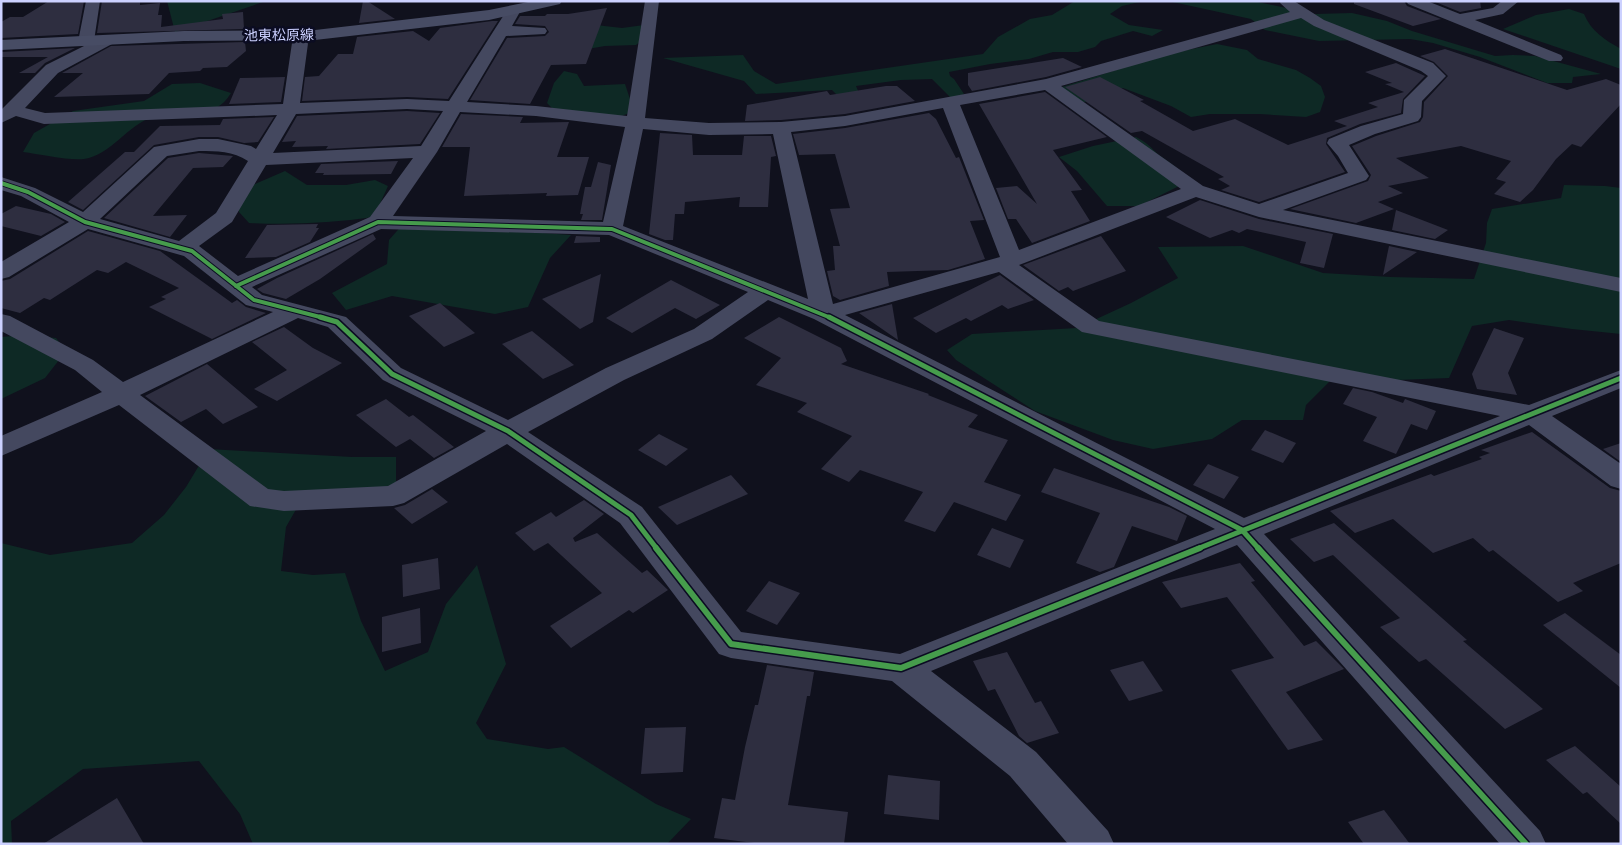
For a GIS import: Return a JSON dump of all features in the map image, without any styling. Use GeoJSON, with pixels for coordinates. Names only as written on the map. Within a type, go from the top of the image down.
{"type":"FeatureCollection","features":[{"type":"Feature","properties":{"kind":"main road","name":"池東松原線"},"geometry":{"type":"LineString","coordinates":[[1,45],[184,36],[301,36],[514,10],[555,1]]}},
{"type":"Feature","properties":{"kind":"street"},"geometry":{"type":"LineString","coordinates":[[86,42],[93,1]]}},
{"type":"Feature","properties":{"kind":"street"},"geometry":{"type":"LineString","coordinates":[[612,228],[635,123],[652,1]]}},
{"type":"Feature","properties":{"kind":"street"},"geometry":{"type":"LineString","coordinates":[[1259,211],[1358,176],[1346,153],[1336,143],[1368,130],[1412,117],[1413,100],[1438,76],[1427,67],[1319,23],[1284,1]]}},
{"type":"Feature","properties":{"kind":"street"},"geometry":{"type":"LineString","coordinates":[[1413,1],[1555,58]]}},
{"type":"Feature","properties":{"kind":"street"},"geometry":{"type":"LineString","coordinates":[[1460,20],[1498,11],[1512,1]]}},
{"type":"Feature","properties":{"kind":"street"},"geometry":{"type":"LineString","coordinates":[[378,222],[427,152],[503,31],[514,10]]}},
{"type":"Feature","properties":{"kind":"street"},"geometry":{"type":"LineString","coordinates":[[7,114],[44,119],[200,114],[291,107],[407,104],[456,105],[536,111],[635,123],[709,128],[781,128],[844,121],[1048,84],[1302,13]]}},
{"type":"Feature","properties":{"kind":"street"},"geometry":{"type":"LineString","coordinates":[[503,31],[539,31]]}},
{"type":"Feature","properties":{"kind":"street"},"geometry":{"type":"LineString","coordinates":[[183,248],[224,217],[291,107],[301,36]]}},
{"type":"Feature","properties":{"kind":"street"},"geometry":{"type":"LineString","coordinates":[[7,114],[52,69],[106,41]]}},
{"type":"Feature","properties":{"kind":"street"},"geometry":{"type":"LineString","coordinates":[[1048,84],[1196,190],[1259,211],[1621,285]]}},
{"type":"Feature","properties":{"kind":"street"},"geometry":{"type":"LineString","coordinates":[[950,102],[1007,262],[1091,327],[1532,414],[1621,479]]}},
{"type":"Feature","properties":{"kind":"street"},"geometry":{"type":"LineString","coordinates":[[781,128],[824,314]]}},
{"type":"Feature","properties":{"kind":"street"},"geometry":{"type":"LineString","coordinates":[[1,272],[85,222],[162,151],[199,145],[218,145],[244,150],[259,159],[427,152]]}},
{"type":"Feature","properties":{"kind":"street"},"geometry":{"type":"LineString","coordinates":[[1,183],[28,192],[85,222],[192,251],[254,300],[337,322],[392,374],[508,431],[631,515],[731,644],[901,668],[1621,378]]}},
{"type":"Feature","properties":{"kind":"street"},"geometry":{"type":"LineString","coordinates":[[824,314],[1007,262],[1196,190]]}},
{"type":"Feature","properties":{"kind":"street"},"geometry":{"type":"LineString","coordinates":[[236,286],[378,222],[612,228],[824,314],[1242,530],[1526,844]]}},
{"type":"Feature","properties":{"kind":"street"},"geometry":{"type":"LineString","coordinates":[[1,321],[84,365],[262,499],[284,501],[393,496],[508,431],[615,374],[704,334],[766,291]]}},
{"type":"Feature","properties":{"kind":"street"},"geometry":{"type":"LineString","coordinates":[[1,447],[122,393],[296,310]]}},
{"type":"Feature","properties":{"kind":"street"},"geometry":{"type":"LineString","coordinates":[[901,668],[1023,764],[1094,844]]}},
{"type":"Feature","properties":{"kind":"green space"},"geometry":{"type":"Polygon","coordinates":[[[167,1],[266,1],[175,32],[167,1]]]}},
{"type":"Feature","properties":{"kind":"green space"},"geometry":{"type":"Polygon","coordinates":[[[1075,1],[1144,1],[1122,6],[1110,14],[1129,25],[1163,30],[1152,36],[1133,31],[1101,41],[1095,47],[1078,52],[1053,52],[1029,59],[949,72],[964,94],[952,99],[932,79],[901,80],[856,86],[859,93],[851,109],[832,90],[756,94],[744,81],[663,58],[743,55],[754,71],[776,84],[983,54],[998,37],[1030,19],[1052,15],[1075,1]]]}},
{"type":"Feature","properties":{"kind":"green space"},"geometry":{"type":"Polygon","coordinates":[[[1168,1],[1253,1],[1315,14],[1352,13],[1387,21],[1412,31],[1495,56],[1535,56],[1601,74],[1573,77],[1572,83],[1547,83],[1480,57],[1433,43],[1410,39],[1319,41],[1265,30],[1251,19],[1168,1]]]}},
{"type":"Feature","properties":{"kind":"green space"},"geometry":{"type":"Polygon","coordinates":[[[1569,9],[1584,14],[1590,25],[1599,34],[1621,49],[1621,69],[1503,29],[1536,15],[1569,9]]]}},
{"type":"Feature","properties":{"kind":"green space"},"geometry":{"type":"Polygon","coordinates":[[[587,24],[622,28],[644,25],[647,36],[636,45],[605,46],[582,50],[587,24]]]}},
{"type":"Feature","properties":{"kind":"green space"},"geometry":{"type":"Polygon","coordinates":[[[1217,44],[1247,50],[1258,59],[1296,70],[1310,78],[1321,86],[1325,97],[1320,112],[1306,117],[1260,114],[1210,114],[1191,117],[1171,106],[1123,88],[1082,103],[1062,87],[1167,54],[1217,44]]]}},
{"type":"Feature","properties":{"kind":"green space"},"geometry":{"type":"Polygon","coordinates":[[[564,71],[577,74],[584,86],[625,84],[632,105],[629,113],[612,120],[557,113],[547,103],[554,83],[564,71]]]}},
{"type":"Feature","properties":{"kind":"green space"},"geometry":{"type":"Polygon","coordinates":[[[200,83],[231,93],[224,102],[206,111],[165,114],[145,120],[103,152],[84,159],[23,152],[34,133],[73,111],[144,101],[172,84],[200,83]]]}},
{"type":"Feature","properties":{"kind":"green space"},"geometry":{"type":"Polygon","coordinates":[[[1136,137],[1146,143],[1185,176],[1185,183],[1139,206],[1107,206],[1077,171],[1059,157],[1093,146],[1136,137]]]}},
{"type":"Feature","properties":{"kind":"green space"},"geometry":{"type":"Polygon","coordinates":[[[285,171],[307,185],[346,185],[375,180],[388,186],[374,217],[312,223],[249,223],[239,212],[236,199],[255,184],[285,171]]]}},
{"type":"Feature","properties":{"kind":"green space"},"geometry":{"type":"Polygon","coordinates":[[[1564,185],[1621,188],[1621,334],[1509,320],[1472,326],[1449,378],[1397,380],[1339,372],[1306,405],[1303,420],[1242,420],[1212,439],[1153,449],[1113,440],[1035,411],[956,360],[947,350],[972,334],[1077,328],[1131,303],[1178,278],[1158,247],[1243,246],[1323,273],[1474,279],[1486,243],[1487,223],[1492,209],[1561,198],[1564,185]]]}},
{"type":"Feature","properties":{"kind":"green space"},"geometry":{"type":"Polygon","coordinates":[[[404,223],[571,235],[550,258],[528,307],[495,314],[392,296],[346,310],[332,293],[387,264],[389,240],[404,223]]]}},
{"type":"Feature","properties":{"kind":"green space"},"geometry":{"type":"Polygon","coordinates":[[[24,335],[56,338],[66,351],[45,378],[1,399],[1,337],[24,335]]]}},
{"type":"Feature","properties":{"kind":"green space"},"geometry":{"type":"Polygon","coordinates":[[[209,449],[352,457],[396,457],[396,485],[298,506],[286,527],[281,571],[313,575],[345,573],[361,621],[385,671],[428,652],[446,604],[477,565],[506,664],[476,723],[487,739],[548,749],[564,747],[656,804],[691,819],[667,844],[253,844],[240,814],[199,761],[83,769],[11,821],[12,844],[1,844],[1,543],[50,555],[132,543],[164,515],[186,487],[209,449]]]}},
{"type":"Feature","properties":{"kind":"building"},"geometry":{"type":"Polygon","coordinates":[[[49,1],[84,1],[78,34],[1,38],[1,22],[10,17],[23,17],[49,1]]]}},
{"type":"Feature","properties":{"kind":"building"},"geometry":{"type":"Polygon","coordinates":[[[102,1],[140,1],[140,5],[160,3],[158,15],[162,15],[161,27],[223,19],[222,14],[243,12],[244,29],[97,33],[102,1]]]}},
{"type":"Feature","properties":{"kind":"building"},"geometry":{"type":"Polygon","coordinates":[[[363,1],[367,1],[395,19],[359,23],[363,1]]]}},
{"type":"Feature","properties":{"kind":"building"},"geometry":{"type":"Polygon","coordinates":[[[1354,1],[1404,1],[1407,6],[1441,19],[1413,26],[1354,4],[1354,1]]]}},
{"type":"Feature","properties":{"kind":"building"},"geometry":{"type":"Polygon","coordinates":[[[1433,1],[1480,1],[1481,8],[1460,12],[1433,1]]]}},
{"type":"Feature","properties":{"kind":"building"},"geometry":{"type":"Polygon","coordinates":[[[607,8],[586,64],[551,65],[530,104],[470,100],[507,38],[545,36],[549,32],[545,26],[515,24],[520,16],[568,14],[607,8]]]}},
{"type":"Feature","properties":{"kind":"building"},"geometry":{"type":"Polygon","coordinates":[[[498,21],[448,99],[407,97],[302,101],[305,77],[319,76],[338,54],[353,54],[357,37],[413,31],[429,41],[440,28],[498,21]]]}},
{"type":"Feature","properties":{"kind":"building"},"geometry":{"type":"Polygon","coordinates":[[[245,42],[246,51],[227,67],[169,73],[149,94],[54,97],[83,73],[62,73],[111,46],[245,42]]]}},
{"type":"Feature","properties":{"kind":"building"},"geometry":{"type":"Polygon","coordinates":[[[75,48],[45,63],[35,73],[19,73],[48,57],[1,57],[1,52],[75,48]]]}},
{"type":"Feature","properties":{"kind":"building"},"geometry":{"type":"Polygon","coordinates":[[[1445,49],[1567,90],[1606,79],[1621,85],[1621,104],[1581,147],[1572,144],[1556,159],[1533,190],[1520,202],[1494,194],[1506,182],[1496,179],[1511,161],[1461,146],[1396,158],[1429,178],[1388,186],[1403,193],[1378,202],[1394,209],[1356,223],[1290,209],[1368,181],[1371,175],[1352,146],[1420,122],[1423,117],[1424,102],[1448,76],[1434,62],[1420,56],[1445,49]]]}},
{"type":"Feature","properties":{"kind":"building"},"geometry":{"type":"Polygon","coordinates":[[[1063,58],[1082,67],[1046,77],[972,91],[968,85],[968,73],[1063,58]]]}},
{"type":"Feature","properties":{"kind":"building"},"geometry":{"type":"Polygon","coordinates":[[[1396,63],[1425,76],[1403,99],[1401,113],[1360,124],[1327,138],[1326,144],[1345,172],[1259,202],[1221,190],[1230,186],[1218,179],[1224,177],[1142,131],[1131,133],[1065,87],[1100,77],[1144,100],[1140,101],[1193,131],[1235,119],[1288,145],[1347,126],[1334,121],[1378,107],[1368,103],[1404,92],[1385,84],[1392,83],[1365,72],[1396,63]]]}},
{"type":"Feature","properties":{"kind":"building"},"geometry":{"type":"Polygon","coordinates":[[[285,77],[281,102],[229,104],[240,78],[285,77]]]}},
{"type":"Feature","properties":{"kind":"building"},"geometry":{"type":"Polygon","coordinates":[[[897,86],[915,101],[845,114],[781,120],[745,121],[747,105],[827,91],[830,95],[897,86]]]}},
{"type":"Feature","properties":{"kind":"building"},"geometry":{"type":"Polygon","coordinates":[[[1045,92],[1107,137],[1053,150],[1082,190],[1071,191],[1090,221],[1032,243],[1016,219],[1008,219],[996,188],[1017,186],[1037,204],[979,104],[1045,92]]]}},
{"type":"Feature","properties":{"kind":"building"},"geometry":{"type":"Polygon","coordinates":[[[407,111],[440,113],[420,144],[326,149],[328,146],[292,147],[296,141],[282,142],[297,116],[407,111]]]}},
{"type":"Feature","properties":{"kind":"building"},"geometry":{"type":"Polygon","coordinates":[[[929,113],[936,119],[956,158],[959,157],[984,220],[970,221],[985,259],[948,270],[887,272],[889,286],[840,300],[833,296],[827,271],[835,270],[833,246],[840,246],[830,209],[850,208],[835,154],[799,155],[793,134],[845,128],[929,113]]]}},
{"type":"Feature","properties":{"kind":"building"},"geometry":{"type":"Polygon","coordinates":[[[461,114],[523,117],[520,123],[569,122],[557,157],[589,157],[578,195],[546,196],[547,193],[464,196],[470,147],[442,147],[461,114]]]}},
{"type":"Feature","properties":{"kind":"building"},"geometry":{"type":"Polygon","coordinates":[[[274,117],[258,142],[244,143],[218,137],[199,137],[154,145],[83,210],[68,202],[125,152],[134,152],[160,126],[220,125],[223,119],[274,117]]]}},
{"type":"Feature","properties":{"kind":"building"},"geometry":{"type":"Polygon","coordinates":[[[660,133],[692,135],[693,155],[742,155],[744,136],[771,136],[776,156],[771,157],[768,207],[739,207],[740,197],[685,202],[684,214],[675,214],[673,240],[665,240],[649,234],[660,133]]]}},
{"type":"Feature","properties":{"kind":"building"},"geometry":{"type":"Polygon","coordinates":[[[199,153],[233,156],[223,167],[193,168],[153,216],[187,215],[170,237],[104,218],[168,158],[199,153]]]}},
{"type":"Feature","properties":{"kind":"building"},"geometry":{"type":"Polygon","coordinates":[[[398,161],[391,174],[323,175],[324,173],[315,173],[321,164],[398,161]]]}},
{"type":"Feature","properties":{"kind":"building"},"geometry":{"type":"Polygon","coordinates":[[[598,162],[611,165],[602,220],[581,220],[583,214],[580,214],[585,187],[591,187],[598,162]]]}},
{"type":"Feature","properties":{"kind":"building"},"geometry":{"type":"Polygon","coordinates":[[[1200,200],[1259,219],[1333,234],[1324,268],[1300,263],[1306,242],[1247,229],[1239,233],[1232,230],[1210,238],[1166,217],[1200,200]]]}},
{"type":"Feature","properties":{"kind":"building"},"geometry":{"type":"Polygon","coordinates":[[[16,206],[51,214],[65,222],[41,236],[1,226],[1,214],[16,206]]]}},
{"type":"Feature","properties":{"kind":"building"},"geometry":{"type":"Polygon","coordinates":[[[1396,210],[1448,230],[1435,239],[1392,230],[1396,210]]]}},
{"type":"Feature","properties":{"kind":"building"},"geometry":{"type":"Polygon","coordinates":[[[318,224],[316,228],[319,228],[310,242],[276,257],[245,258],[267,225],[318,224]]]}},
{"type":"Feature","properties":{"kind":"building"},"geometry":{"type":"Polygon","coordinates":[[[88,231],[160,251],[232,303],[237,300],[246,307],[266,313],[212,339],[149,307],[166,299],[161,297],[179,288],[126,262],[108,273],[97,270],[50,300],[44,298],[20,313],[1,308],[1,281],[10,279],[88,231]]]}},
{"type":"Feature","properties":{"kind":"building"},"geometry":{"type":"Polygon","coordinates":[[[373,234],[376,239],[320,279],[286,299],[263,293],[257,289],[277,278],[373,234]]]}},
{"type":"Feature","properties":{"kind":"building"},"geometry":{"type":"Polygon","coordinates":[[[576,236],[600,237],[600,242],[574,243],[576,236]]]}},
{"type":"Feature","properties":{"kind":"building"},"geometry":{"type":"Polygon","coordinates":[[[1101,236],[1126,271],[1073,291],[1068,287],[1059,291],[1023,265],[1101,236]]]}},
{"type":"Feature","properties":{"kind":"building"},"geometry":{"type":"Polygon","coordinates":[[[1389,246],[1417,252],[1383,275],[1389,246]]]}},
{"type":"Feature","properties":{"kind":"building"},"geometry":{"type":"Polygon","coordinates":[[[601,274],[593,322],[580,329],[542,299],[601,274]]]}},
{"type":"Feature","properties":{"kind":"building"},"geometry":{"type":"Polygon","coordinates":[[[1000,275],[1034,300],[1008,309],[1002,305],[971,321],[966,318],[936,333],[913,318],[1000,275]]]}},
{"type":"Feature","properties":{"kind":"building"},"geometry":{"type":"Polygon","coordinates":[[[671,280],[720,305],[696,319],[675,308],[632,333],[606,318],[671,280]]]}},
{"type":"Feature","properties":{"kind":"building"},"geometry":{"type":"Polygon","coordinates":[[[440,303],[475,333],[444,347],[409,316],[440,303]]]}},
{"type":"Feature","properties":{"kind":"building"},"geometry":{"type":"Polygon","coordinates":[[[892,304],[898,340],[859,313],[892,304]]]}},
{"type":"Feature","properties":{"kind":"building"},"geometry":{"type":"Polygon","coordinates":[[[779,317],[841,348],[847,361],[841,364],[929,394],[978,415],[968,427],[1008,440],[984,482],[1021,495],[1006,521],[954,502],[935,532],[904,521],[923,492],[860,470],[849,482],[821,469],[852,436],[797,412],[807,403],[756,385],[781,358],[744,338],[779,317]]]}},
{"type":"Feature","properties":{"kind":"building"},"geometry":{"type":"Polygon","coordinates":[[[284,327],[313,348],[342,363],[277,401],[254,389],[287,370],[252,342],[284,327]]]}},
{"type":"Feature","properties":{"kind":"building"},"geometry":{"type":"Polygon","coordinates":[[[1494,328],[1524,338],[1508,373],[1517,395],[1477,389],[1472,374],[1494,328]]]}},
{"type":"Feature","properties":{"kind":"building"},"geometry":{"type":"Polygon","coordinates":[[[532,331],[574,365],[543,379],[502,344],[532,331]]]}},
{"type":"Feature","properties":{"kind":"building"},"geometry":{"type":"Polygon","coordinates":[[[207,364],[258,407],[223,424],[206,409],[181,422],[145,396],[207,364]]]}},
{"type":"Feature","properties":{"kind":"building"},"geometry":{"type":"Polygon","coordinates":[[[1353,388],[1372,392],[1403,403],[1405,399],[1436,411],[1427,430],[1411,424],[1396,454],[1363,441],[1377,417],[1343,404],[1353,388]]]}},
{"type":"Feature","properties":{"kind":"building"},"geometry":{"type":"Polygon","coordinates":[[[386,399],[409,417],[413,415],[454,447],[434,458],[410,439],[396,447],[356,415],[386,399]]]}},
{"type":"Feature","properties":{"kind":"building"},"geometry":{"type":"Polygon","coordinates":[[[1265,430],[1296,443],[1283,463],[1251,450],[1265,430]]]}},
{"type":"Feature","properties":{"kind":"building"},"geometry":{"type":"Polygon","coordinates":[[[1532,432],[1610,488],[1621,491],[1621,563],[1573,583],[1583,591],[1558,602],[1493,550],[1489,552],[1473,538],[1433,553],[1393,519],[1355,533],[1330,511],[1431,474],[1434,476],[1482,459],[1479,457],[1490,453],[1481,450],[1532,432]]]}},
{"type":"Feature","properties":{"kind":"building"},"geometry":{"type":"Polygon","coordinates":[[[659,434],[688,449],[666,466],[638,450],[659,434]]]}},
{"type":"Feature","properties":{"kind":"building"},"geometry":{"type":"Polygon","coordinates":[[[1621,443],[1621,462],[1603,449],[1621,443]]]}},
{"type":"Feature","properties":{"kind":"building"},"geometry":{"type":"Polygon","coordinates":[[[1208,464],[1239,477],[1224,499],[1193,485],[1208,464]]]}},
{"type":"Feature","properties":{"kind":"building"},"geometry":{"type":"Polygon","coordinates":[[[1054,468],[1169,507],[1187,516],[1177,541],[1132,526],[1114,567],[1100,572],[1076,563],[1100,513],[1041,492],[1054,468]]]}},
{"type":"Feature","properties":{"kind":"building"},"geometry":{"type":"Polygon","coordinates":[[[731,475],[748,494],[677,525],[658,507],[731,475]]]}},
{"type":"Feature","properties":{"kind":"building"},"geometry":{"type":"Polygon","coordinates":[[[432,489],[448,502],[412,524],[394,508],[405,505],[432,489]]]}},
{"type":"Feature","properties":{"kind":"building"},"geometry":{"type":"Polygon","coordinates":[[[584,500],[604,514],[573,538],[575,542],[597,533],[642,573],[647,570],[668,590],[633,613],[629,610],[571,648],[550,626],[602,593],[548,543],[534,551],[515,533],[551,512],[556,517],[584,500]]]}},
{"type":"Feature","properties":{"kind":"building"},"geometry":{"type":"Polygon","coordinates":[[[1334,523],[1467,640],[1463,641],[1543,709],[1505,729],[1426,659],[1419,662],[1380,627],[1400,618],[1333,555],[1314,562],[1290,539],[1334,523]]]}},
{"type":"Feature","properties":{"kind":"building"},"geometry":{"type":"Polygon","coordinates":[[[992,528],[1024,540],[1010,568],[977,555],[992,528]]]}},
{"type":"Feature","properties":{"kind":"building"},"geometry":{"type":"Polygon","coordinates":[[[438,558],[440,589],[403,597],[402,565],[438,558]]]}},
{"type":"Feature","properties":{"kind":"building"},"geometry":{"type":"Polygon","coordinates":[[[1240,563],[1255,581],[1251,582],[1304,646],[1316,641],[1344,669],[1286,692],[1323,740],[1288,750],[1231,670],[1274,658],[1227,597],[1181,608],[1162,582],[1240,563]]]}},
{"type":"Feature","properties":{"kind":"building"},"geometry":{"type":"Polygon","coordinates":[[[769,581],[800,593],[777,625],[746,611],[769,581]]]}},
{"type":"Feature","properties":{"kind":"building"},"geometry":{"type":"Polygon","coordinates":[[[420,608],[421,643],[382,652],[382,617],[420,608]]]}},
{"type":"Feature","properties":{"kind":"building"},"geometry":{"type":"Polygon","coordinates":[[[1565,613],[1621,655],[1621,688],[1543,625],[1565,613]]]}},
{"type":"Feature","properties":{"kind":"building"},"geometry":{"type":"Polygon","coordinates":[[[1007,652],[1035,703],[1041,701],[1059,733],[1027,743],[1019,736],[995,689],[988,691],[973,661],[1007,652]]]}},
{"type":"Feature","properties":{"kind":"building"},"geometry":{"type":"Polygon","coordinates":[[[1143,661],[1163,691],[1129,701],[1110,670],[1143,661]]]}},
{"type":"Feature","properties":{"kind":"building"},"geometry":{"type":"Polygon","coordinates":[[[767,665],[814,672],[810,696],[807,696],[788,805],[848,812],[844,844],[762,844],[714,838],[722,798],[735,800],[745,747],[755,705],[758,705],[767,665]]]}},
{"type":"Feature","properties":{"kind":"building"},"geometry":{"type":"Polygon","coordinates":[[[686,727],[683,772],[641,774],[645,728],[686,727]]]}},
{"type":"Feature","properties":{"kind":"building"},"geometry":{"type":"Polygon","coordinates":[[[1575,746],[1621,787],[1621,824],[1587,792],[1583,794],[1546,760],[1575,746]]]}},
{"type":"Feature","properties":{"kind":"building"},"geometry":{"type":"Polygon","coordinates":[[[888,775],[940,781],[939,820],[884,814],[888,775]]]}},
{"type":"Feature","properties":{"kind":"building"},"geometry":{"type":"Polygon","coordinates":[[[117,798],[144,844],[43,844],[117,798]]]}},
{"type":"Feature","properties":{"kind":"building"},"geometry":{"type":"Polygon","coordinates":[[[1384,810],[1410,844],[1364,844],[1348,822],[1384,810]]]}},
{"type":"Feature","properties":{"kind":"cycle path"},"geometry":{"type":"LineString","coordinates":[[1,183],[28,192],[85,222],[192,251],[254,300],[337,322],[392,374],[508,431],[631,515],[731,644],[901,668],[1621,378]]}},
{"type":"Feature","properties":{"kind":"cycle path"},"geometry":{"type":"LineString","coordinates":[[236,286],[378,222],[612,229],[823,314],[1242,530],[1526,844]]}}]}
